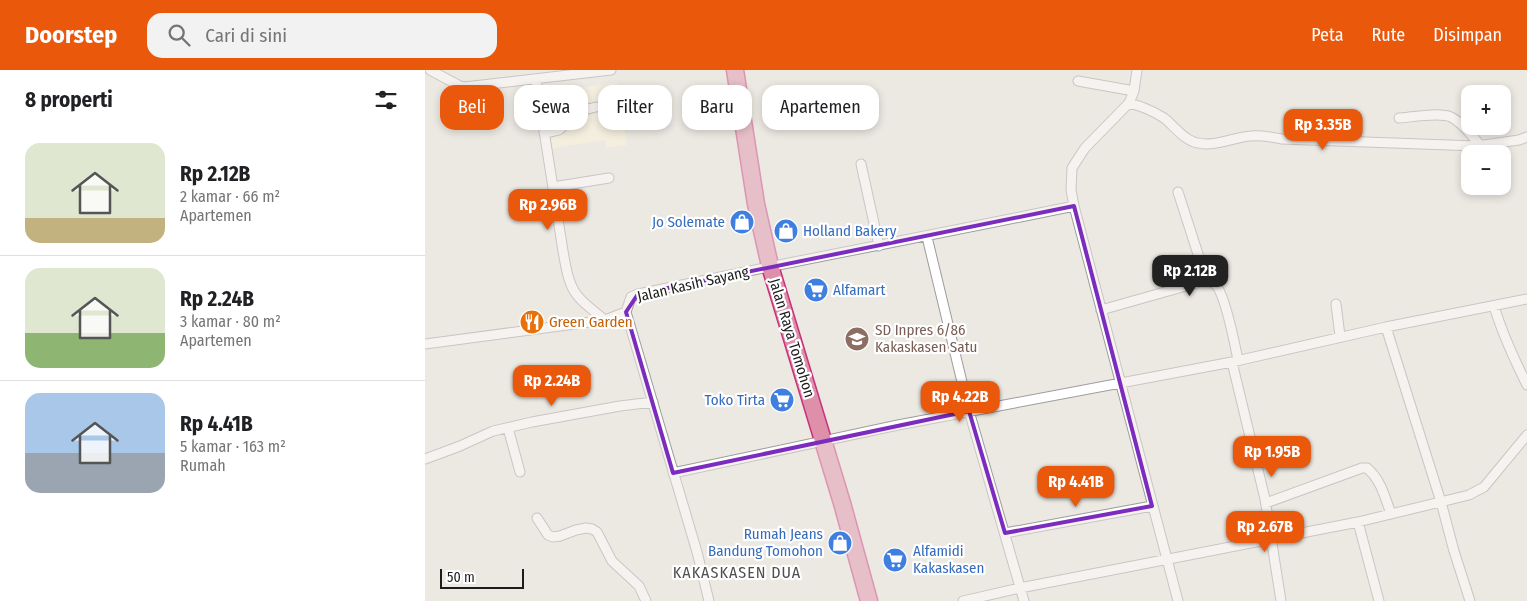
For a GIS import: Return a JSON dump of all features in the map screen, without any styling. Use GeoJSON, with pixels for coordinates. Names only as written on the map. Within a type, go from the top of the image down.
{"type":"FeatureCollection","features":[{"type":"Feature","properties":{"kind":"highway","name":"Jalan Raya Tomohon"},"geometry":{"type":"LineString","coordinates":[[735,70],[756,204],[770,266],[842,503],[869,601]]}},
{"type":"Feature","properties":{"kind":"street"},"geometry":{"type":"LineString","coordinates":[[430,70],[461,87],[536,80],[559,73],[611,70]]}},
{"type":"Feature","properties":{"kind":"street"},"geometry":{"type":"LineString","coordinates":[[1137,70],[1134,91],[1129,103],[1085,148],[1072,168],[1071,190],[1177,601]]}},
{"type":"Feature","properties":{"kind":"street"},"geometry":{"type":"LineString","coordinates":[[536,80],[566,269],[572,289],[580,300],[605,320]]}},
{"type":"Feature","properties":{"kind":"street"},"geometry":{"type":"LineString","coordinates":[[1078,80],[1134,91]]}},
{"type":"Feature","properties":{"kind":"street"},"geometry":{"type":"LineString","coordinates":[[1129,103],[1153,112],[1193,142],[1201,144],[1240,137],[1259,136],[1282,139],[1480,145],[1519,140],[1527,137]]}},
{"type":"Feature","properties":{"kind":"street"},"geometry":{"type":"LineString","coordinates":[[544,133],[558,131],[564,127],[572,113],[596,107]]}},
{"type":"Feature","properties":{"kind":"street"},"geometry":{"type":"LineString","coordinates":[[1399,118],[1445,115],[1453,118],[1463,126],[1480,145]]}},
{"type":"Feature","properties":{"kind":"street"},"geometry":{"type":"LineString","coordinates":[[861,164],[879,246]]}},
{"type":"Feature","properties":{"kind":"street"},"geometry":{"type":"LineString","coordinates":[[553,187],[609,178]]}},
{"type":"Feature","properties":{"kind":"street"},"geometry":{"type":"LineString","coordinates":[[1177,192],[1207,282]]}},
{"type":"Feature","properties":{"kind":"street","name":"Jalan Kasih Sayang"},"geometry":{"type":"LineString","coordinates":[[626,312],[631,298],[638,294],[1074,206]]}},
{"type":"Feature","properties":{"kind":"street"},"geometry":{"type":"LineString","coordinates":[[927,237],[969,411],[1023,601]]}},
{"type":"Feature","properties":{"kind":"street"},"geometry":{"type":"LineString","coordinates":[[1101,310],[1200,282],[1216,284],[1222,298],[1266,503],[1281,601]]}},
{"type":"Feature","properties":{"kind":"street"},"geometry":{"type":"LineString","coordinates":[[673,473],[898,425],[1095,386],[1235,361],[1386,326],[1527,299]]}},
{"type":"Feature","properties":{"kind":"street"},"geometry":{"type":"LineString","coordinates":[[1336,304],[1340,336]]}},
{"type":"Feature","properties":{"kind":"street"},"geometry":{"type":"LineString","coordinates":[[1494,306],[1500,327],[1527,385]]}},
{"type":"Feature","properties":{"kind":"street"},"geometry":{"type":"LineString","coordinates":[[425,344],[605,320],[626,312],[697,552],[709,601]]}},
{"type":"Feature","properties":{"kind":"street"},"geometry":{"type":"LineString","coordinates":[[1386,326],[1470,601]]}},
{"type":"Feature","properties":{"kind":"street"},"geometry":{"type":"LineString","coordinates":[[425,459],[493,431],[620,406],[653,402]]}},
{"type":"Feature","properties":{"kind":"street"},"geometry":{"type":"LineString","coordinates":[[508,428],[520,472]]}},
{"type":"Feature","properties":{"kind":"street"},"geometry":{"type":"LineString","coordinates":[[963,601],[1020,588],[1167,561],[1358,522],[1469,495],[1484,488],[1527,435]]}},
{"type":"Feature","properties":{"kind":"street"},"geometry":{"type":"LineString","coordinates":[[1266,503],[1362,468],[1367,468],[1380,482],[1391,514]]}},
{"type":"Feature","properties":{"kind":"street"},"geometry":{"type":"LineString","coordinates":[[1005,533],[1153,506]]}},
{"type":"Feature","properties":{"kind":"street"},"geometry":{"type":"LineString","coordinates":[[537,518],[547,535],[553,537],[586,528],[597,532],[612,561],[639,586],[646,601]]}},
{"type":"Feature","properties":{"kind":"street"},"geometry":{"type":"LineString","coordinates":[[1358,522],[1379,601]]}},
{"type":"Feature","properties":{"kind":"highlighted area"},"geometry":{"type":"Polygon","coordinates":[[[1074,206],[1152,506],[1005,533],[969,411],[673,473],[626,312],[638,294],[1074,206]]]}},
{"type":"Feature","properties":{"kind":"shaded area"},"geometry":{"type":"Polygon","coordinates":[[[617,82],[617,85],[599,85],[617,82]]]}},
{"type":"Feature","properties":{"kind":"shaded area"},"geometry":{"type":"Polygon","coordinates":[[[598,85],[598,130],[625,130],[627,145],[606,148],[605,140],[553,148],[550,130],[588,130],[588,87],[598,85]]]}},
{"type":"Feature","properties":{"kind":"place","name":"Jo Solemate"},"geometry":{"type":"Point","coordinates":[742,222]}},
{"type":"Feature","properties":{"kind":"place","name":"Holland Bakery"},"geometry":{"type":"Point","coordinates":[786,231]}},
{"type":"Feature","properties":{"kind":"place","name":"Alfamart"},"geometry":{"type":"Point","coordinates":[816,290]}},
{"type":"Feature","properties":{"kind":"place","name":"Green Garden"},"geometry":{"type":"Point","coordinates":[532,322]}},
{"type":"Feature","properties":{"kind":"place","name":"SD Inpres 6/86 Kakaskasen Satu"},"geometry":{"type":"Point","coordinates":[857,339]}},
{"type":"Feature","properties":{"kind":"place","name":"Toko Tirta"},"geometry":{"type":"Point","coordinates":[782,400]}},
{"type":"Feature","properties":{"kind":"place","name":"Rumah Jeans Bandung Tomohon"},"geometry":{"type":"Point","coordinates":[840,543]}},
{"type":"Feature","properties":{"kind":"place","name":"Alfamidi Kakaskasen"},"geometry":{"type":"Point","coordinates":[895,560]}},
{"type":"Feature","properties":{"kind":"district","name":"KAKASKASEN DUA"},"geometry":{"type":"Point","coordinates":[737,572]}}]}
